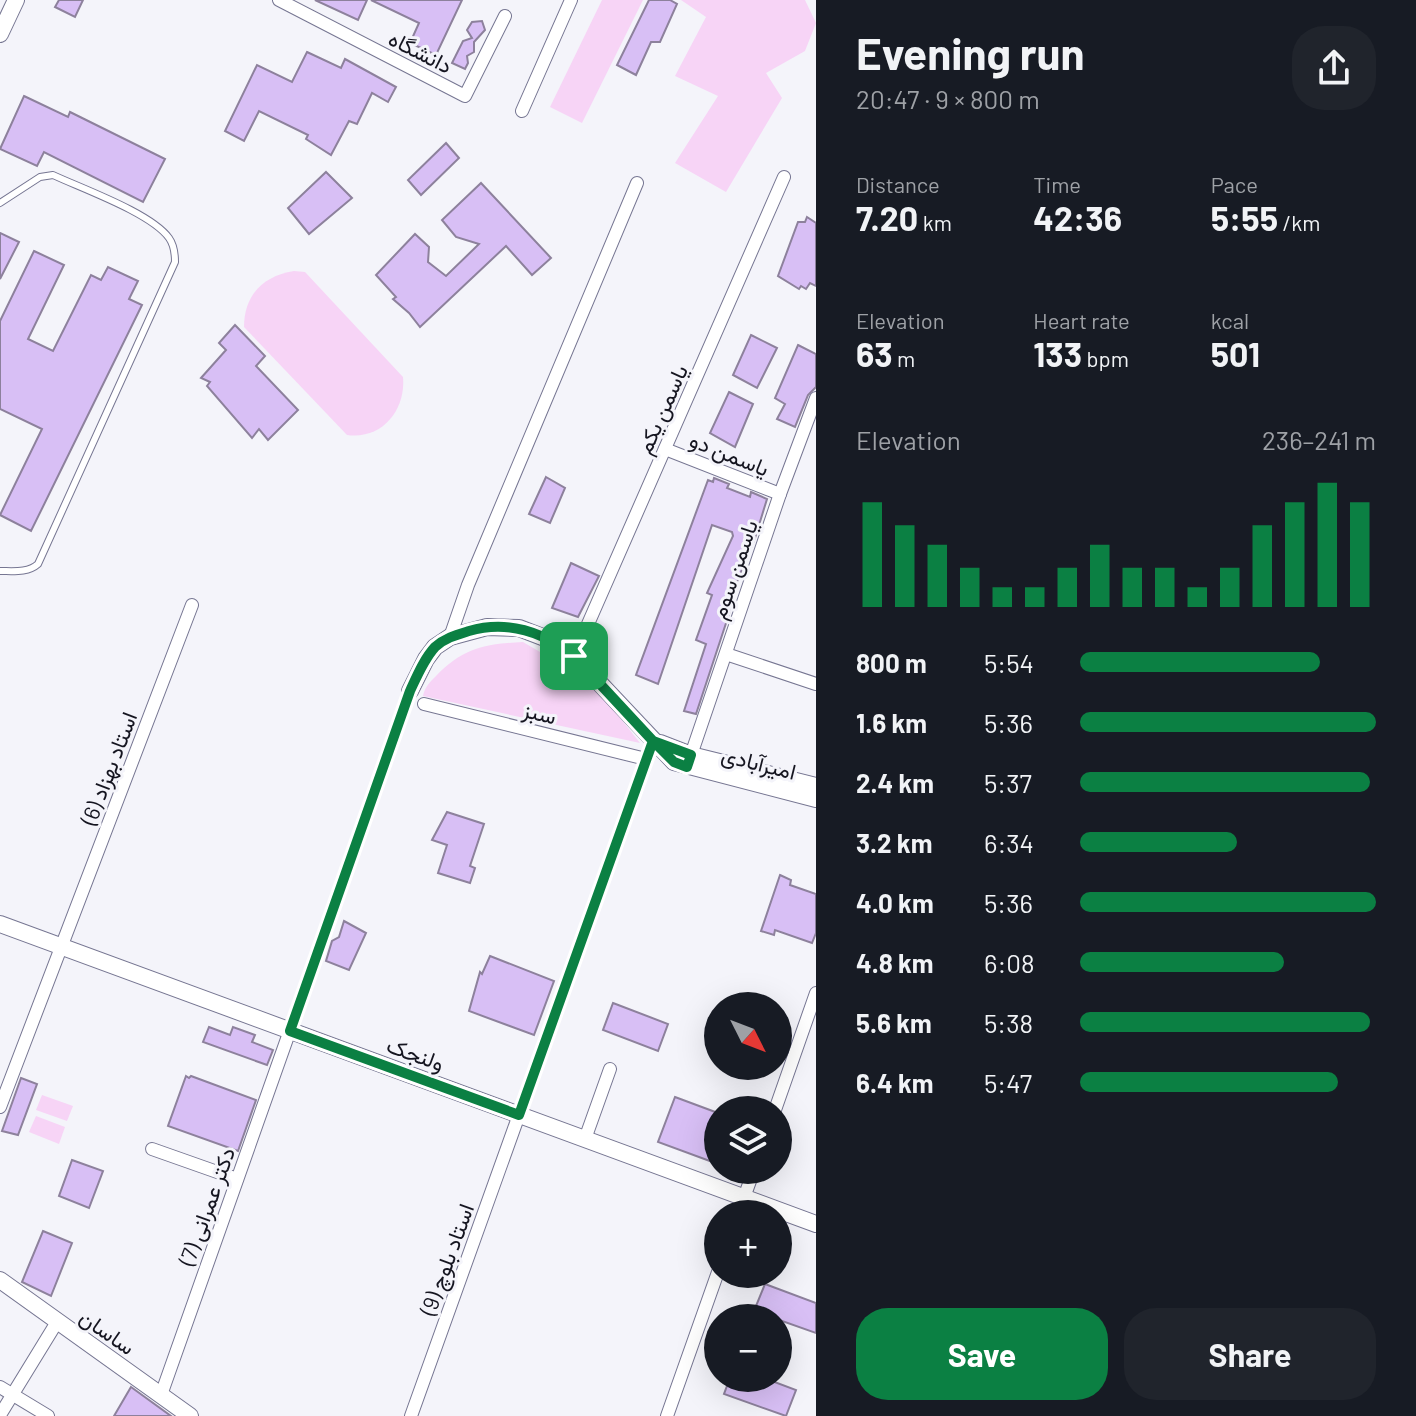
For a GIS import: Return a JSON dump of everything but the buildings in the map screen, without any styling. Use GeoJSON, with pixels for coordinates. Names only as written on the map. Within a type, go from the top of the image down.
{"type":"FeatureCollection","features":[{"type":"Feature","properties":{"kind":"street"},"geometry":{"type":"LineString","coordinates":[[0,34],[16,0]]}},
{"type":"Feature","properties":{"kind":"street","name":"دانشگاه"},"geometry":{"type":"LineString","coordinates":[[279,0],[465,96],[505,16]]}},
{"type":"Feature","properties":{"kind":"street"},"geometry":{"type":"LineString","coordinates":[[522,111],[571,0]]}},
{"type":"Feature","properties":{"kind":"street","name":"یاسمن یکم"},"geometry":{"type":"LineString","coordinates":[[574,656],[784,177]]}},
{"type":"Feature","properties":{"kind":"street"},"geometry":{"type":"LineString","coordinates":[[410,691],[426,659],[435,647],[450,637],[468,585],[637,183]]}},
{"type":"Feature","properties":{"kind":"street","name":"یاسمن سوم"},"geometry":{"type":"LineString","coordinates":[[689,761],[816,398]]}},
{"type":"Feature","properties":{"kind":"street","name":"یاسمن دو"},"geometry":{"type":"LineString","coordinates":[[665,449],[780,494]]}},
{"type":"Feature","properties":{"kind":"street","name":"استاد بهزاد (6)"},"geometry":{"type":"LineString","coordinates":[[0,1107],[192,605]]}},
{"type":"Feature","properties":{"kind":"street","name":"امیرآبادی"},"geometry":{"type":"LineString","coordinates":[[450,637],[503,626],[545,638],[574,656],[653,741],[689,761],[816,799]]}},
{"type":"Feature","properties":{"kind":"street"},"geometry":{"type":"LineString","coordinates":[[726,654],[816,684]]}},
{"type":"Feature","properties":{"kind":"street","name":"دکتر عمرانی (7)"},"geometry":{"type":"LineString","coordinates":[[161,1395],[410,691]]}},
{"type":"Feature","properties":{"kind":"street","name":"سبز"},"geometry":{"type":"LineString","coordinates":[[424,704],[646,759]]}},
{"type":"Feature","properties":{"kind":"street","name":"استاد بلوچ (9)"},"geometry":{"type":"LineString","coordinates":[[411,1416],[653,741]]}},
{"type":"Feature","properties":{"kind":"street","name":"امیرآبادی"},"geometry":{"type":"LineString","coordinates":[[689,761],[816,786]]}},
{"type":"Feature","properties":{"kind":"street","name":"ولنجک"},"geometry":{"type":"LineString","coordinates":[[0,924],[585,1139],[727,1200]]}},
{"type":"Feature","properties":{"kind":"street"},"geometry":{"type":"LineString","coordinates":[[780,1096],[816,993]]}},
{"type":"Feature","properties":{"kind":"street"},"geometry":{"type":"LineString","coordinates":[[585,1139],[610,1069]]}},
{"type":"Feature","properties":{"kind":"street"},"geometry":{"type":"LineString","coordinates":[[152,1149],[237,1179]]}},
{"type":"Feature","properties":{"kind":"street","name":"ولنجک"},"geometry":{"type":"LineString","coordinates":[[792,1218],[816,1224]]}},
{"type":"Feature","properties":{"kind":"street","name":"ساسان"},"geometry":{"type":"LineString","coordinates":[[0,1280],[190,1416]]}},
{"type":"Feature","properties":{"kind":"street"},"geometry":{"type":"LineString","coordinates":[[667,1416],[712,1288]]}},
{"type":"Feature","properties":{"kind":"street"},"geometry":{"type":"LineString","coordinates":[[0,1415],[57,1322]]}},
{"type":"Feature","properties":{"kind":"street"},"geometry":{"type":"LineString","coordinates":[[0,1387],[48,1416]]}},
{"type":"Feature","properties":{"kind":"lane"},"geometry":{"type":"LineString","coordinates":[[0,203],[30,183],[53,175],[149,220],[169,238],[175,251],[175,262],[38,564],[32,569],[0,571]]}},
{"type":"Feature","properties":{"kind":"shaded area"},"geometry":{"type":"Polygon","coordinates":[[[602,0],[643,0],[582,123],[550,107],[602,0]]]}},
{"type":"Feature","properties":{"kind":"shaded area"},"geometry":{"type":"Polygon","coordinates":[[[681,0],[805,0],[816,23],[805,51],[766,73],[782,98],[726,192],[675,163],[718,96],[675,76],[706,17],[681,0]]]}},
{"type":"Feature","properties":{"kind":"shaded area"},"geometry":{"type":"Polygon","coordinates":[[[294,271],[305,272],[403,377],[403,389],[396,411],[381,428],[371,433],[347,435],[244,327],[247,305],[257,289],[273,277],[294,271]]]}},
{"type":"Feature","properties":{"kind":"shaded area"},"geometry":{"type":"Polygon","coordinates":[[[523,642],[581,676],[610,705],[640,743],[423,696],[436,676],[465,653],[486,646],[523,642]]]}},
{"type":"Feature","properties":{"kind":"shaded area"},"geometry":{"type":"Polygon","coordinates":[[[42,1095],[73,1106],[67,1121],[36,1110],[42,1095]]]}},
{"type":"Feature","properties":{"kind":"shaded area"},"geometry":{"type":"Polygon","coordinates":[[[36,1116],[65,1127],[59,1144],[29,1132],[36,1116]]]}},
{"type":"Feature","properties":{"kind":"route"},"geometry":{"type":"LineString","coordinates":[[574,656],[545,638],[519,628],[503,626],[450,637],[435,647],[410,691],[290,1031],[519,1115],[653,741],[674,762],[687,767],[691,755],[653,741],[574,656]]}}]}
